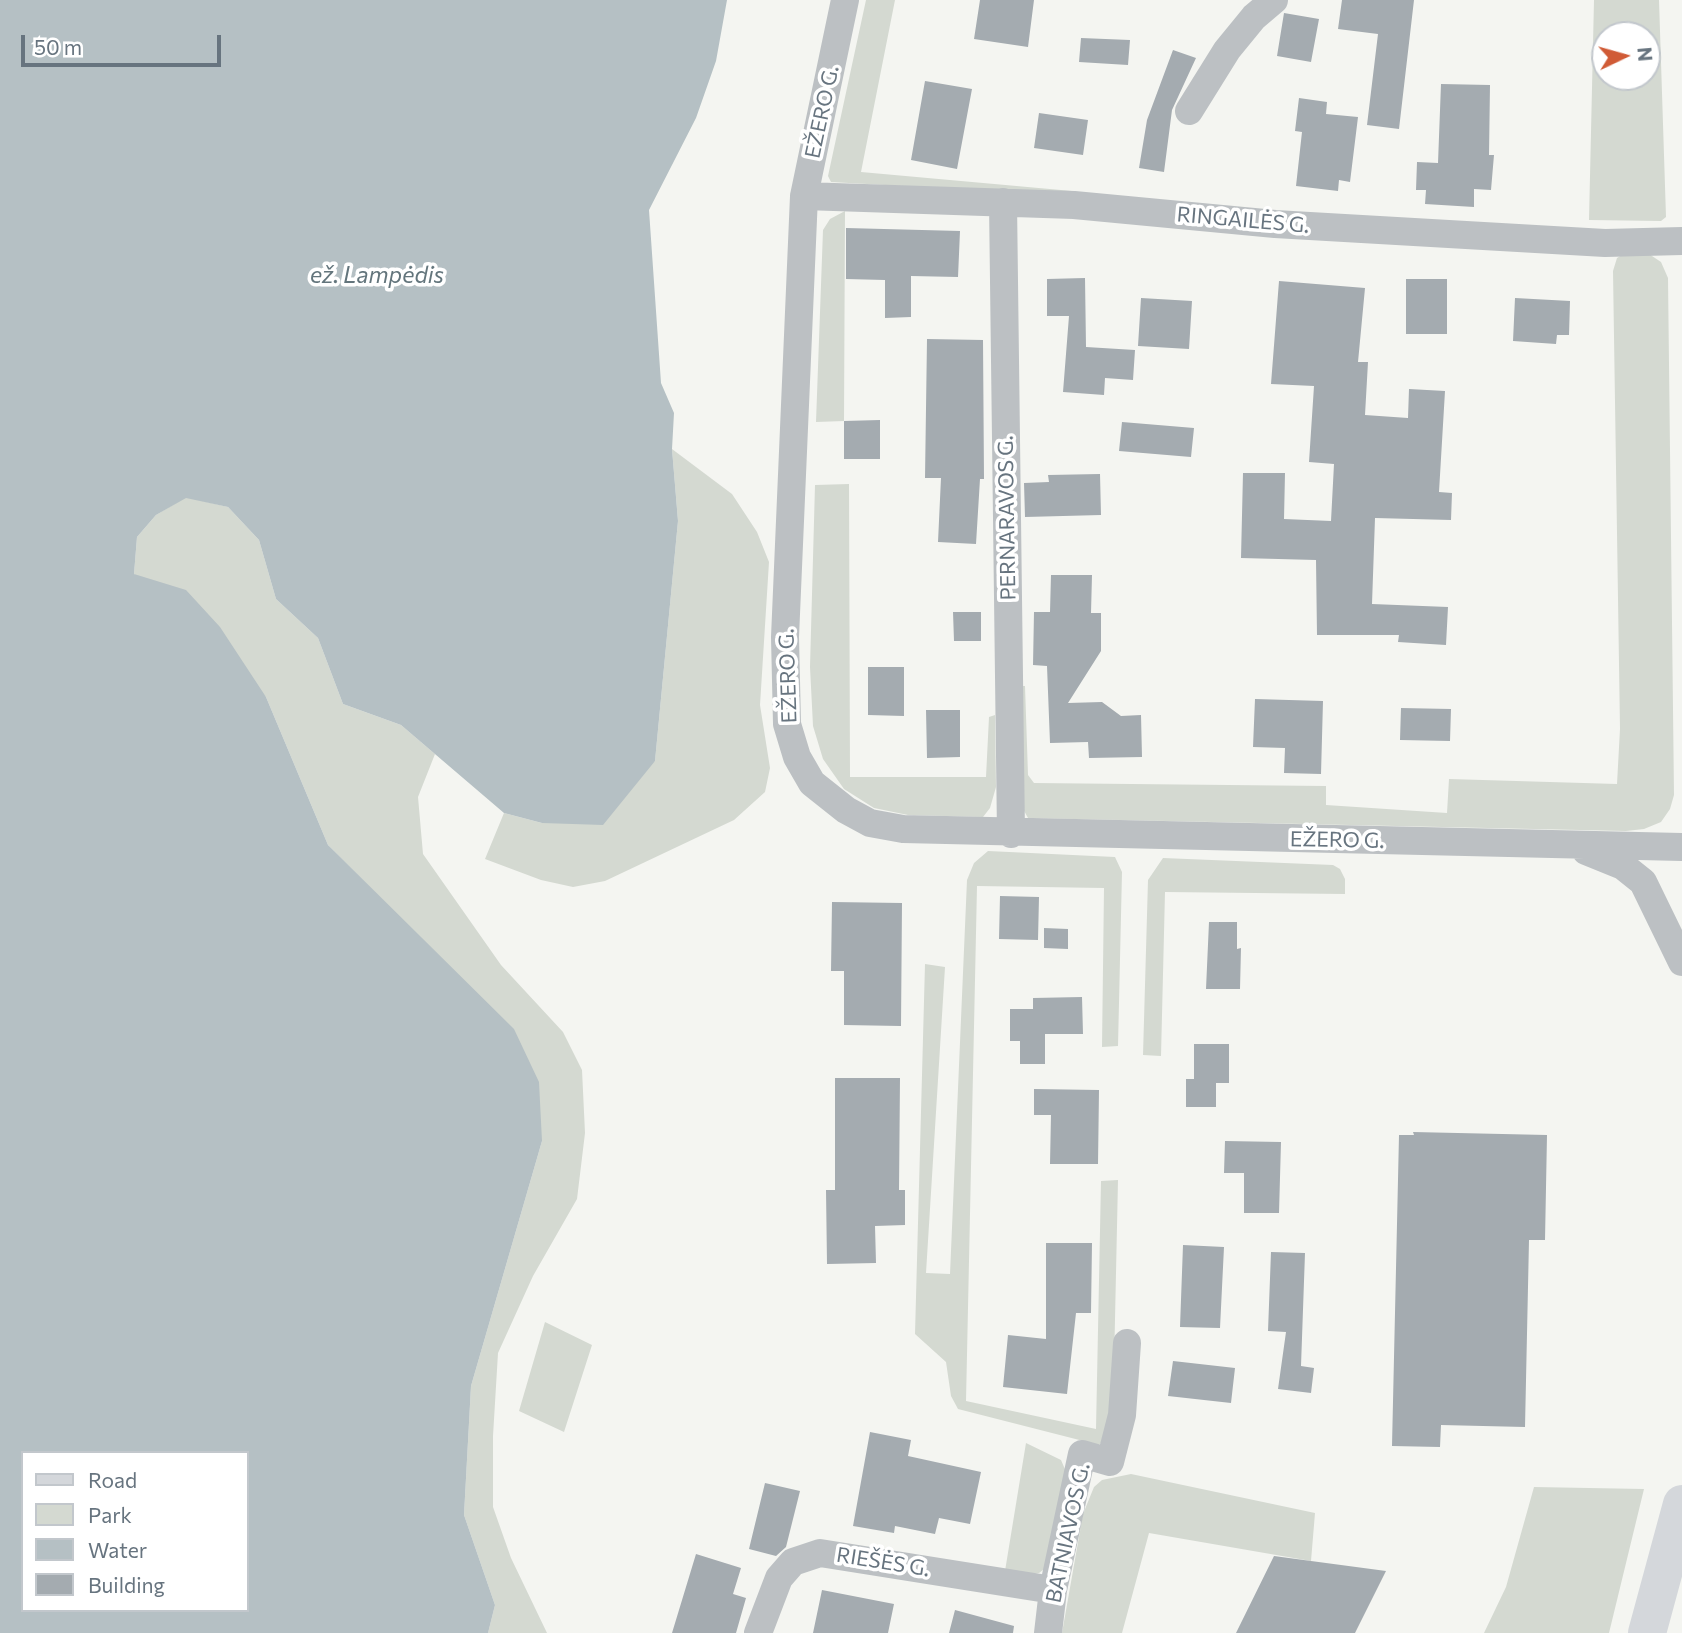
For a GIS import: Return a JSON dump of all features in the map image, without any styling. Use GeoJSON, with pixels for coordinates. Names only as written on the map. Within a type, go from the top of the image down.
{"type":"FeatureCollection","features":[{"type":"Feature","properties":{"kind":"main road"},"geometry":{"type":"LineString","coordinates":[[1647,1633],[1682,1504]]}},
{"type":"Feature","properties":{"kind":"street","name":"EŽERO G."},"geometry":{"type":"LineString","coordinates":[[845,0],[804,196],[784,678],[787,724],[797,757],[812,783],[846,810],[870,823],[902,829],[1011,834],[1682,847]]}},
{"type":"Feature","properties":{"kind":"street"},"geometry":{"type":"LineString","coordinates":[[1189,111],[1227,50],[1254,17],[1274,0]]}},
{"type":"Feature","properties":{"kind":"street","name":"RINGAILĖS G."},"geometry":{"type":"LineString","coordinates":[[804,196],[1074,205],[1289,225],[1605,243],[1682,241]]}},
{"type":"Feature","properties":{"kind":"street","name":"PERNARAVOS G."},"geometry":{"type":"LineString","coordinates":[[1003,202],[1011,834]]}},
{"type":"Feature","properties":{"kind":"street","name":"EŽERO G."},"geometry":{"type":"LineString","coordinates":[[1577,847],[1623,866],[1643,882],[1682,962]]}},
{"type":"Feature","properties":{"kind":"street","name":"BATNIAVOS G."},"geometry":{"type":"LineString","coordinates":[[1048,1633],[1053,1590],[1082,1454],[1110,1462],[1122,1415],[1127,1343]]}},
{"type":"Feature","properties":{"kind":"street","name":"RIEŠĖS G."},"geometry":{"type":"LineString","coordinates":[[758,1633],[779,1578],[793,1562],[820,1553],[1053,1590]]}},
{"type":"Feature","properties":{"kind":"green space"},"geometry":{"type":"Polygon","coordinates":[[[866,0],[895,0],[861,172],[1072,191],[1063,195],[831,182],[828,176],[866,0]]]}},
{"type":"Feature","properties":{"kind":"green space"},"geometry":{"type":"Polygon","coordinates":[[[1594,0],[1659,0],[1660,21],[1594,21],[1594,0]]]}},
{"type":"Feature","properties":{"kind":"green space"},"geometry":{"type":"Polygon","coordinates":[[[1661,62],[1666,217],[1661,221],[1589,220],[1592,91],[1661,91],[1661,62]]]}},
{"type":"Feature","properties":{"kind":"green space"},"geometry":{"type":"Polygon","coordinates":[[[845,211],[844,421],[816,422],[823,230],[830,219],[845,211]]]}},
{"type":"Feature","properties":{"kind":"green space"},"geometry":{"type":"Polygon","coordinates":[[[1625,253],[1649,254],[1661,262],[1668,278],[1674,795],[1670,809],[1661,822],[1644,829],[1626,831],[1028,818],[1017,798],[1016,686],[1025,686],[1028,775],[1034,783],[1326,786],[1326,805],[1447,813],[1449,779],[1617,784],[1620,729],[1613,271],[1617,258],[1625,253]]]}},
{"type":"Feature","properties":{"kind":"green space"},"geometry":{"type":"Polygon","coordinates":[[[672,449],[732,494],[757,532],[769,562],[760,705],[770,768],[765,792],[734,820],[605,881],[573,887],[541,880],[485,859],[504,813],[542,823],[655,761],[678,521],[672,449]]]}},
{"type":"Feature","properties":{"kind":"green space"},"geometry":{"type":"Polygon","coordinates":[[[849,484],[850,777],[986,777],[989,717],[995,715],[996,787],[990,808],[983,817],[908,815],[874,808],[844,789],[823,759],[813,726],[810,667],[815,485],[849,484]]]}},
{"type":"Feature","properties":{"kind":"green space"},"geometry":{"type":"Polygon","coordinates":[[[186,497],[228,507],[259,540],[276,599],[318,638],[343,704],[401,725],[435,754],[418,797],[423,854],[501,965],[563,1032],[582,1070],[585,1133],[577,1199],[533,1276],[498,1353],[493,1436],[493,1507],[511,1558],[547,1633],[488,1633],[495,1605],[464,1515],[471,1386],[542,1141],[393,911],[328,845],[266,697],[134,574],[137,537],[156,515],[186,497]]]}},
{"type":"Feature","properties":{"kind":"green space"},"geometry":{"type":"Polygon","coordinates":[[[988,851],[1115,857],[1122,872],[1118,1046],[1102,1047],[1104,888],[977,886],[966,1401],[1096,1429],[1101,1181],[1118,1180],[1113,1412],[1108,1436],[1099,1445],[958,1409],[951,1396],[946,1362],[915,1334],[925,964],[945,967],[926,1273],[950,1274],[967,880],[974,863],[988,851]]]}},
{"type":"Feature","properties":{"kind":"green space"},"geometry":{"type":"Polygon","coordinates":[[[1163,858],[1333,865],[1340,869],[1345,879],[1345,894],[1165,892],[1161,1056],[1143,1055],[1148,880],[1163,858]]]}},
{"type":"Feature","properties":{"kind":"green space"},"geometry":{"type":"Polygon","coordinates":[[[545,1322],[592,1345],[564,1432],[519,1411],[545,1322]]]}},
{"type":"Feature","properties":{"kind":"green space"},"geometry":{"type":"Polygon","coordinates":[[[1026,1443],[1061,1460],[1067,1474],[1048,1566],[1039,1573],[1024,1576],[1005,1571],[1026,1443]]]}},
{"type":"Feature","properties":{"kind":"green space"},"geometry":{"type":"Polygon","coordinates":[[[1131,1474],[1315,1513],[1311,1561],[1149,1533],[1122,1633],[1062,1633],[1083,1514],[1094,1487],[1102,1480],[1131,1474]]]}},
{"type":"Feature","properties":{"kind":"green space"},"geometry":{"type":"Polygon","coordinates":[[[1534,1487],[1644,1489],[1609,1633],[1484,1633],[1506,1587],[1534,1487]]]}},
{"type":"Feature","properties":{"kind":"water","name":"ež. Lampėdis"},"geometry":{"type":"Polygon","coordinates":[[[0,0],[727,0],[716,61],[696,118],[649,210],[661,383],[674,413],[672,449],[678,521],[655,761],[603,825],[542,823],[504,813],[401,725],[343,704],[318,638],[276,599],[259,540],[228,507],[186,498],[156,515],[137,537],[134,574],[186,590],[220,627],[266,697],[328,845],[514,1029],[539,1082],[542,1141],[471,1386],[464,1515],[495,1605],[488,1633],[0,1633],[0,0]]]}},
{"type":"Feature","properties":{"kind":"building"},"geometry":{"type":"Polygon","coordinates":[[[980,0],[1034,0],[1028,47],[974,39],[980,0]]]}},
{"type":"Feature","properties":{"kind":"building"},"geometry":{"type":"Polygon","coordinates":[[[1342,0],[1414,0],[1399,129],[1367,125],[1378,34],[1338,29],[1342,0]]]}},
{"type":"Feature","properties":{"kind":"building"},"geometry":{"type":"Polygon","coordinates":[[[1284,13],[1319,19],[1311,62],[1277,56],[1284,13]]]}},
{"type":"Feature","properties":{"kind":"building"},"geometry":{"type":"Polygon","coordinates":[[[1081,38],[1130,40],[1128,65],[1079,62],[1081,38]]]}},
{"type":"Feature","properties":{"kind":"building"},"geometry":{"type":"Polygon","coordinates":[[[1173,50],[1196,58],[1172,110],[1164,172],[1139,168],[1147,120],[1173,50]]]}},
{"type":"Feature","properties":{"kind":"building"},"geometry":{"type":"Polygon","coordinates":[[[925,81],[972,89],[957,169],[911,160],[925,81]]]}},
{"type":"Feature","properties":{"kind":"building"},"geometry":{"type":"Polygon","coordinates":[[[1441,84],[1490,85],[1489,155],[1494,155],[1491,190],[1474,189],[1474,207],[1425,204],[1426,190],[1416,190],[1417,162],[1438,163],[1441,84]]]}},
{"type":"Feature","properties":{"kind":"building"},"geometry":{"type":"Polygon","coordinates":[[[1299,98],[1327,102],[1326,114],[1358,117],[1350,182],[1339,180],[1338,191],[1296,186],[1302,132],[1295,131],[1299,98]]]}},
{"type":"Feature","properties":{"kind":"building"},"geometry":{"type":"Polygon","coordinates":[[[1039,113],[1088,120],[1083,155],[1034,148],[1039,113]]]}},
{"type":"Feature","properties":{"kind":"building"},"geometry":{"type":"Polygon","coordinates":[[[846,228],[960,231],[958,277],[911,276],[911,317],[885,318],[885,280],[846,279],[846,228]]]}},
{"type":"Feature","properties":{"kind":"building"},"geometry":{"type":"Polygon","coordinates":[[[1085,278],[1086,347],[1135,350],[1133,380],[1105,378],[1104,395],[1063,392],[1069,316],[1047,316],[1047,279],[1085,278]]]}},
{"type":"Feature","properties":{"kind":"building"},"geometry":{"type":"Polygon","coordinates":[[[1406,279],[1447,279],[1447,334],[1406,334],[1406,279]]]}},
{"type":"Feature","properties":{"kind":"building"},"geometry":{"type":"Polygon","coordinates":[[[1279,281],[1365,288],[1358,362],[1368,362],[1365,415],[1408,418],[1409,389],[1445,391],[1439,492],[1452,493],[1451,520],[1375,518],[1372,604],[1448,607],[1446,645],[1398,642],[1399,635],[1317,635],[1316,560],[1241,558],[1243,473],[1285,473],[1284,519],[1331,521],[1334,464],[1309,462],[1314,386],[1271,384],[1279,281]]]}},
{"type":"Feature","properties":{"kind":"building"},"geometry":{"type":"Polygon","coordinates":[[[1141,298],[1192,301],[1189,349],[1138,346],[1141,298]]]}},
{"type":"Feature","properties":{"kind":"building"},"geometry":{"type":"Polygon","coordinates":[[[1515,298],[1570,301],[1569,335],[1557,335],[1556,344],[1513,341],[1515,298]]]}},
{"type":"Feature","properties":{"kind":"building"},"geometry":{"type":"Polygon","coordinates":[[[927,339],[983,340],[984,479],[980,479],[976,544],[938,542],[941,478],[925,478],[927,339]]]}},
{"type":"Feature","properties":{"kind":"building"},"geometry":{"type":"Polygon","coordinates":[[[880,420],[880,459],[844,459],[844,421],[880,420]]]}},
{"type":"Feature","properties":{"kind":"building"},"geometry":{"type":"Polygon","coordinates":[[[1122,422],[1194,428],[1191,457],[1119,451],[1122,422]]]}},
{"type":"Feature","properties":{"kind":"building"},"geometry":{"type":"Polygon","coordinates":[[[1100,474],[1101,515],[1025,517],[1024,483],[1049,482],[1048,475],[1100,474]]]}},
{"type":"Feature","properties":{"kind":"building"},"geometry":{"type":"Polygon","coordinates":[[[1051,575],[1092,575],[1091,613],[1101,613],[1101,651],[1068,703],[1102,702],[1121,716],[1141,715],[1142,757],[1089,758],[1088,742],[1050,743],[1047,666],[1033,665],[1034,612],[1050,612],[1051,575]]]}},
{"type":"Feature","properties":{"kind":"building"},"geometry":{"type":"Polygon","coordinates":[[[953,612],[981,612],[981,641],[954,641],[953,612]]]}},
{"type":"Feature","properties":{"kind":"building"},"geometry":{"type":"Polygon","coordinates":[[[868,667],[904,667],[904,716],[868,715],[868,667]]]}},
{"type":"Feature","properties":{"kind":"building"},"geometry":{"type":"Polygon","coordinates":[[[1255,699],[1323,701],[1321,774],[1284,773],[1285,748],[1253,747],[1255,699]]]}},
{"type":"Feature","properties":{"kind":"building"},"geometry":{"type":"Polygon","coordinates":[[[1401,708],[1451,709],[1450,741],[1400,740],[1401,708]]]}},
{"type":"Feature","properties":{"kind":"building"},"geometry":{"type":"Polygon","coordinates":[[[926,710],[960,710],[960,757],[927,758],[926,710]]]}},
{"type":"Feature","properties":{"kind":"building"},"geometry":{"type":"Polygon","coordinates":[[[1000,896],[1039,897],[1038,940],[999,939],[1000,896]]]}},
{"type":"Feature","properties":{"kind":"building"},"geometry":{"type":"Polygon","coordinates":[[[832,902],[902,903],[901,1026],[844,1025],[844,971],[831,971],[832,902]]]}},
{"type":"Feature","properties":{"kind":"building"},"geometry":{"type":"Polygon","coordinates":[[[1209,922],[1237,922],[1237,949],[1241,948],[1240,989],[1206,989],[1209,922]]]}},
{"type":"Feature","properties":{"kind":"building"},"geometry":{"type":"Polygon","coordinates":[[[1044,928],[1068,929],[1068,949],[1044,948],[1044,928]]]}},
{"type":"Feature","properties":{"kind":"building"},"geometry":{"type":"Polygon","coordinates":[[[1082,997],[1083,1034],[1045,1034],[1045,1064],[1020,1064],[1020,1041],[1010,1041],[1010,1009],[1033,1009],[1033,998],[1082,997]]]}},
{"type":"Feature","properties":{"kind":"building"},"geometry":{"type":"Polygon","coordinates":[[[1194,1044],[1229,1044],[1229,1083],[1216,1083],[1216,1107],[1186,1107],[1186,1079],[1194,1079],[1194,1044]]]}},
{"type":"Feature","properties":{"kind":"building"},"geometry":{"type":"Polygon","coordinates":[[[835,1078],[900,1078],[899,1190],[905,1190],[905,1225],[875,1226],[876,1263],[827,1264],[826,1190],[835,1190],[835,1078]]]}},
{"type":"Feature","properties":{"kind":"building"},"geometry":{"type":"Polygon","coordinates":[[[1034,1089],[1099,1090],[1098,1164],[1050,1164],[1051,1115],[1034,1115],[1034,1089]]]}},
{"type":"Feature","properties":{"kind":"building"},"geometry":{"type":"Polygon","coordinates":[[[1413,1132],[1547,1135],[1545,1240],[1529,1240],[1525,1427],[1441,1425],[1440,1447],[1392,1446],[1399,1135],[1414,1135],[1413,1132]]]}},
{"type":"Feature","properties":{"kind":"building"},"geometry":{"type":"Polygon","coordinates":[[[1225,1141],[1281,1142],[1279,1213],[1244,1213],[1244,1173],[1224,1173],[1225,1141]]]}},
{"type":"Feature","properties":{"kind":"building"},"geometry":{"type":"Polygon","coordinates":[[[1046,1243],[1092,1243],[1091,1313],[1076,1313],[1067,1394],[1003,1387],[1008,1335],[1046,1339],[1046,1243]]]}},
{"type":"Feature","properties":{"kind":"building"},"geometry":{"type":"Polygon","coordinates":[[[1183,1245],[1224,1247],[1220,1328],[1180,1327],[1183,1245]]]}},
{"type":"Feature","properties":{"kind":"building"},"geometry":{"type":"Polygon","coordinates":[[[1271,1252],[1305,1253],[1301,1366],[1314,1368],[1311,1393],[1278,1389],[1286,1332],[1268,1331],[1271,1252]]]}},
{"type":"Feature","properties":{"kind":"building"},"geometry":{"type":"Polygon","coordinates":[[[1173,1361],[1235,1368],[1231,1403],[1168,1396],[1173,1361]]]}},
{"type":"Feature","properties":{"kind":"building"},"geometry":{"type":"Polygon","coordinates":[[[870,1432],[911,1440],[908,1456],[981,1472],[970,1524],[939,1518],[935,1534],[895,1526],[894,1533],[853,1526],[870,1432]]]}},
{"type":"Feature","properties":{"kind":"building"},"geometry":{"type":"Polygon","coordinates":[[[765,1483],[800,1491],[786,1547],[776,1556],[749,1549],[765,1483]]]}},
{"type":"Feature","properties":{"kind":"building"},"geometry":{"type":"Polygon","coordinates":[[[696,1554],[741,1568],[733,1594],[746,1598],[736,1633],[672,1633],[696,1554]]]}},
{"type":"Feature","properties":{"kind":"building"},"geometry":{"type":"Polygon","coordinates":[[[1274,1556],[1386,1571],[1355,1633],[1236,1633],[1274,1556]]]}},
{"type":"Feature","properties":{"kind":"building"},"geometry":{"type":"Polygon","coordinates":[[[822,1590],[894,1604],[888,1633],[813,1633],[822,1590]]]}},
{"type":"Feature","properties":{"kind":"building"},"geometry":{"type":"Polygon","coordinates":[[[955,1610],[1014,1626],[1013,1633],[949,1633],[955,1610]]]}}]}
